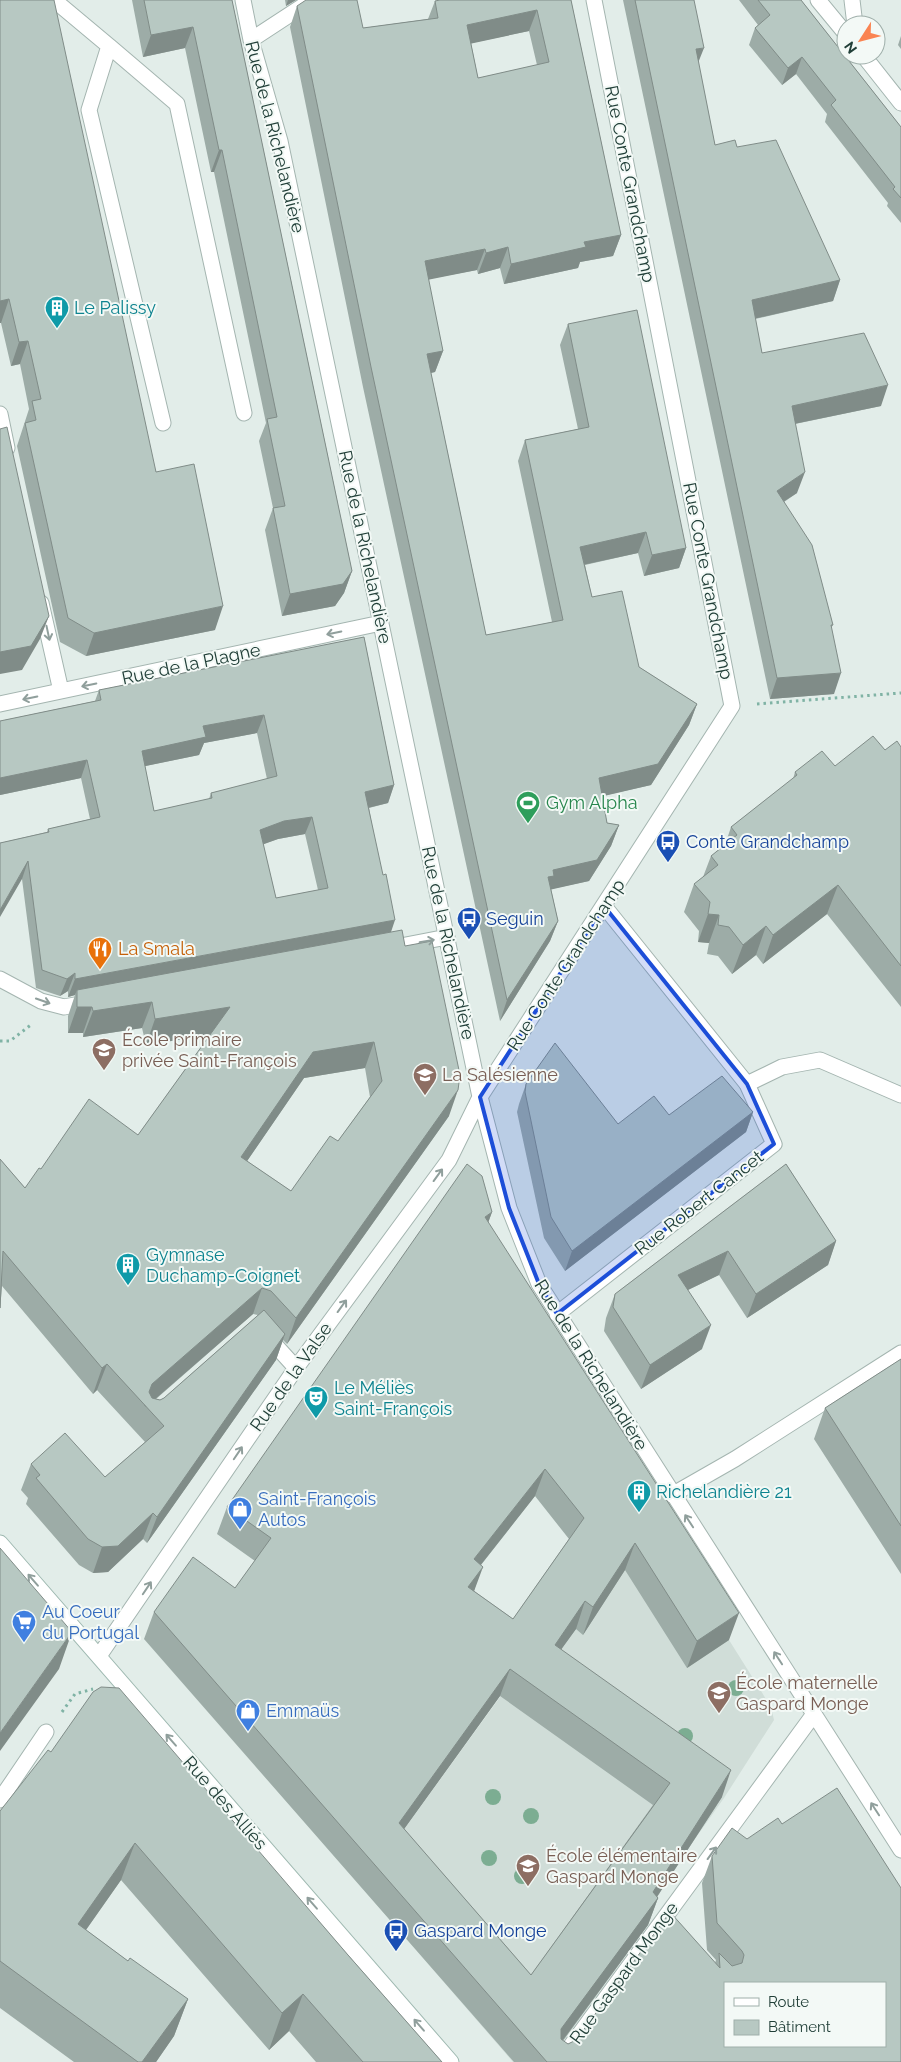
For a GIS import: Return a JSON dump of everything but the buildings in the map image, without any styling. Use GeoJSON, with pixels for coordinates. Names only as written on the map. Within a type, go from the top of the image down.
{"type":"FeatureCollection","features":[{"type":"Feature","properties":{"kind":"street"},"geometry":{"type":"LineString","coordinates":[[54,0],[177,104],[244,413]]}},
{"type":"Feature","properties":{"kind":"street","name":"Rue de la Richelandière"},"geometry":{"type":"LineString","coordinates":[[243,0],[251,40],[280,141],[480,1097],[509,1208],[539,1284],[672,1495],[901,1850]]}},
{"type":"Feature","properties":{"kind":"street"},"geometry":{"type":"LineString","coordinates":[[251,40],[312,0]]}},
{"type":"Feature","properties":{"kind":"street","name":"Rue Conte Grandchamp"},"geometry":{"type":"LineString","coordinates":[[480,1097],[732,706],[594,0]]}},
{"type":"Feature","properties":{"kind":"street"},"geometry":{"type":"LineString","coordinates":[[818,0],[836,22]]}},
{"type":"Feature","properties":{"kind":"street"},"geometry":{"type":"LineString","coordinates":[[852,0],[854,15]]}},
{"type":"Feature","properties":{"kind":"street"},"geometry":{"type":"LineString","coordinates":[[109,46],[89,110],[163,423]]}},
{"type":"Feature","properties":{"kind":"street"},"geometry":{"type":"LineString","coordinates":[[871,65],[901,103]]}},
{"type":"Feature","properties":{"kind":"street"},"geometry":{"type":"LineString","coordinates":[[0,414],[10,461]]}},
{"type":"Feature","properties":{"kind":"street"},"geometry":{"type":"LineString","coordinates":[[39,593],[61,691]]}},
{"type":"Feature","properties":{"kind":"street","name":"Rue de la Plagne"},"geometry":{"type":"LineString","coordinates":[[0,704],[381,623]]}},
{"type":"Feature","properties":{"kind":"street","name":"Rue Robert Cancet"},"geometry":{"type":"LineString","coordinates":[[558,1314],[774,1144],[747,1084],[604,906]]}},
{"type":"Feature","properties":{"kind":"street"},"geometry":{"type":"LineString","coordinates":[[368,952],[447,938]]}},
{"type":"Feature","properties":{"kind":"street"},"geometry":{"type":"LineString","coordinates":[[0,979],[41,1001],[64,1007],[103,1000]]}},
{"type":"Feature","properties":{"kind":"street"},"geometry":{"type":"LineString","coordinates":[[747,1084],[782,1068],[820,1060],[901,1095]]}},
{"type":"Feature","properties":{"kind":"street","name":"Rue de la Valse"},"geometry":{"type":"LineString","coordinates":[[100,1656],[296,1368],[449,1160],[480,1097]]}},
{"type":"Feature","properties":{"kind":"street"},"geometry":{"type":"LineString","coordinates":[[255,1324],[296,1368]]}},
{"type":"Feature","properties":{"kind":"street"},"geometry":{"type":"LineString","coordinates":[[672,1495],[743,1454],[901,1352]]}},
{"type":"Feature","properties":{"kind":"street","name":"Rue des Alliés"},"geometry":{"type":"LineString","coordinates":[[0,1544],[100,1656],[451,2062]]}},
{"type":"Feature","properties":{"kind":"street","name":"Rue Gaspard Monge"},"geometry":{"type":"LineString","coordinates":[[559,2062],[814,1714]]}},
{"type":"Feature","properties":{"kind":"street"},"geometry":{"type":"LineString","coordinates":[[0,1800],[46,1732]]}},
{"type":"Feature","properties":{"kind":"street"},"geometry":{"type":"LineString","coordinates":[[665,1918],[677,1931]]}},
{"type":"Feature","properties":{"kind":"path"},"geometry":{"type":"LineString","coordinates":[[732,706],[901,693]]}},
{"type":"Feature","properties":{"kind":"path"},"geometry":{"type":"LineString","coordinates":[[0,1040],[10,1041],[35,1022]]}},
{"type":"Feature","properties":{"kind":"highlighted area"},"geometry":{"type":"Polygon","coordinates":[[[604,906],[747,1084],[774,1144],[557,1314],[539,1284],[509,1208],[480,1097],[604,906]]]}},
{"type":"Feature","properties":{"kind":"shaded area"},"geometry":{"type":"Polygon","coordinates":[[[624,1526],[729,1640],[771,1707],[774,1720],[724,1798],[658,1891],[660,1893],[535,2062],[513,2062],[371,1898],[405,1828],[624,1526]]]}},
{"type":"Feature","properties":{"kind":"place","name":"Le Palissy"},"geometry":{"type":"Point","coordinates":[57,329]}},
{"type":"Feature","properties":{"kind":"place","name":"Gym Alpha"},"geometry":{"type":"Point","coordinates":[528,824]}},
{"type":"Feature","properties":{"kind":"place","name":"Conte Grandchamp"},"geometry":{"type":"Point","coordinates":[668,863]}},
{"type":"Feature","properties":{"kind":"place","name":"Seguin"},"geometry":{"type":"Point","coordinates":[469,940]}},
{"type":"Feature","properties":{"kind":"place","name":"La Smala"},"geometry":{"type":"Point","coordinates":[100,970]}},
{"type":"Feature","properties":{"kind":"place","name":"École primaire privée Saint-François"},"geometry":{"type":"Point","coordinates":[104,1071]}},
{"type":"Feature","properties":{"kind":"place","name":"La Salésienne"},"geometry":{"type":"Point","coordinates":[425,1096]}},
{"type":"Feature","properties":{"kind":"place","name":"Gymnase Duchamp-Coignet"},"geometry":{"type":"Point","coordinates":[128,1286]}},
{"type":"Feature","properties":{"kind":"place","name":"Le Méliès Saint-François"},"geometry":{"type":"Point","coordinates":[316,1419]}},
{"type":"Feature","properties":{"kind":"place","name":"Richelandière 21"},"geometry":{"type":"Point","coordinates":[639,1513]}},
{"type":"Feature","properties":{"kind":"place","name":"Saint-François Autos"},"geometry":{"type":"Point","coordinates":[240,1530]}},
{"type":"Feature","properties":{"kind":"place","name":"Au Coeur du Portugal"},"geometry":{"type":"Point","coordinates":[24,1643]}},
{"type":"Feature","properties":{"kind":"place","name":"École maternelle Gaspard Monge"},"geometry":{"type":"Point","coordinates":[719,1714]}},
{"type":"Feature","properties":{"kind":"place","name":"Emmaüs"},"geometry":{"type":"Point","coordinates":[248,1732]}},
{"type":"Feature","properties":{"kind":"place","name":"École élémentaire Gaspard Monge"},"geometry":{"type":"Point","coordinates":[528,1887]}},
{"type":"Feature","properties":{"kind":"place","name":"Gaspard Monge"},"geometry":{"type":"Point","coordinates":[396,1952]}}]}
